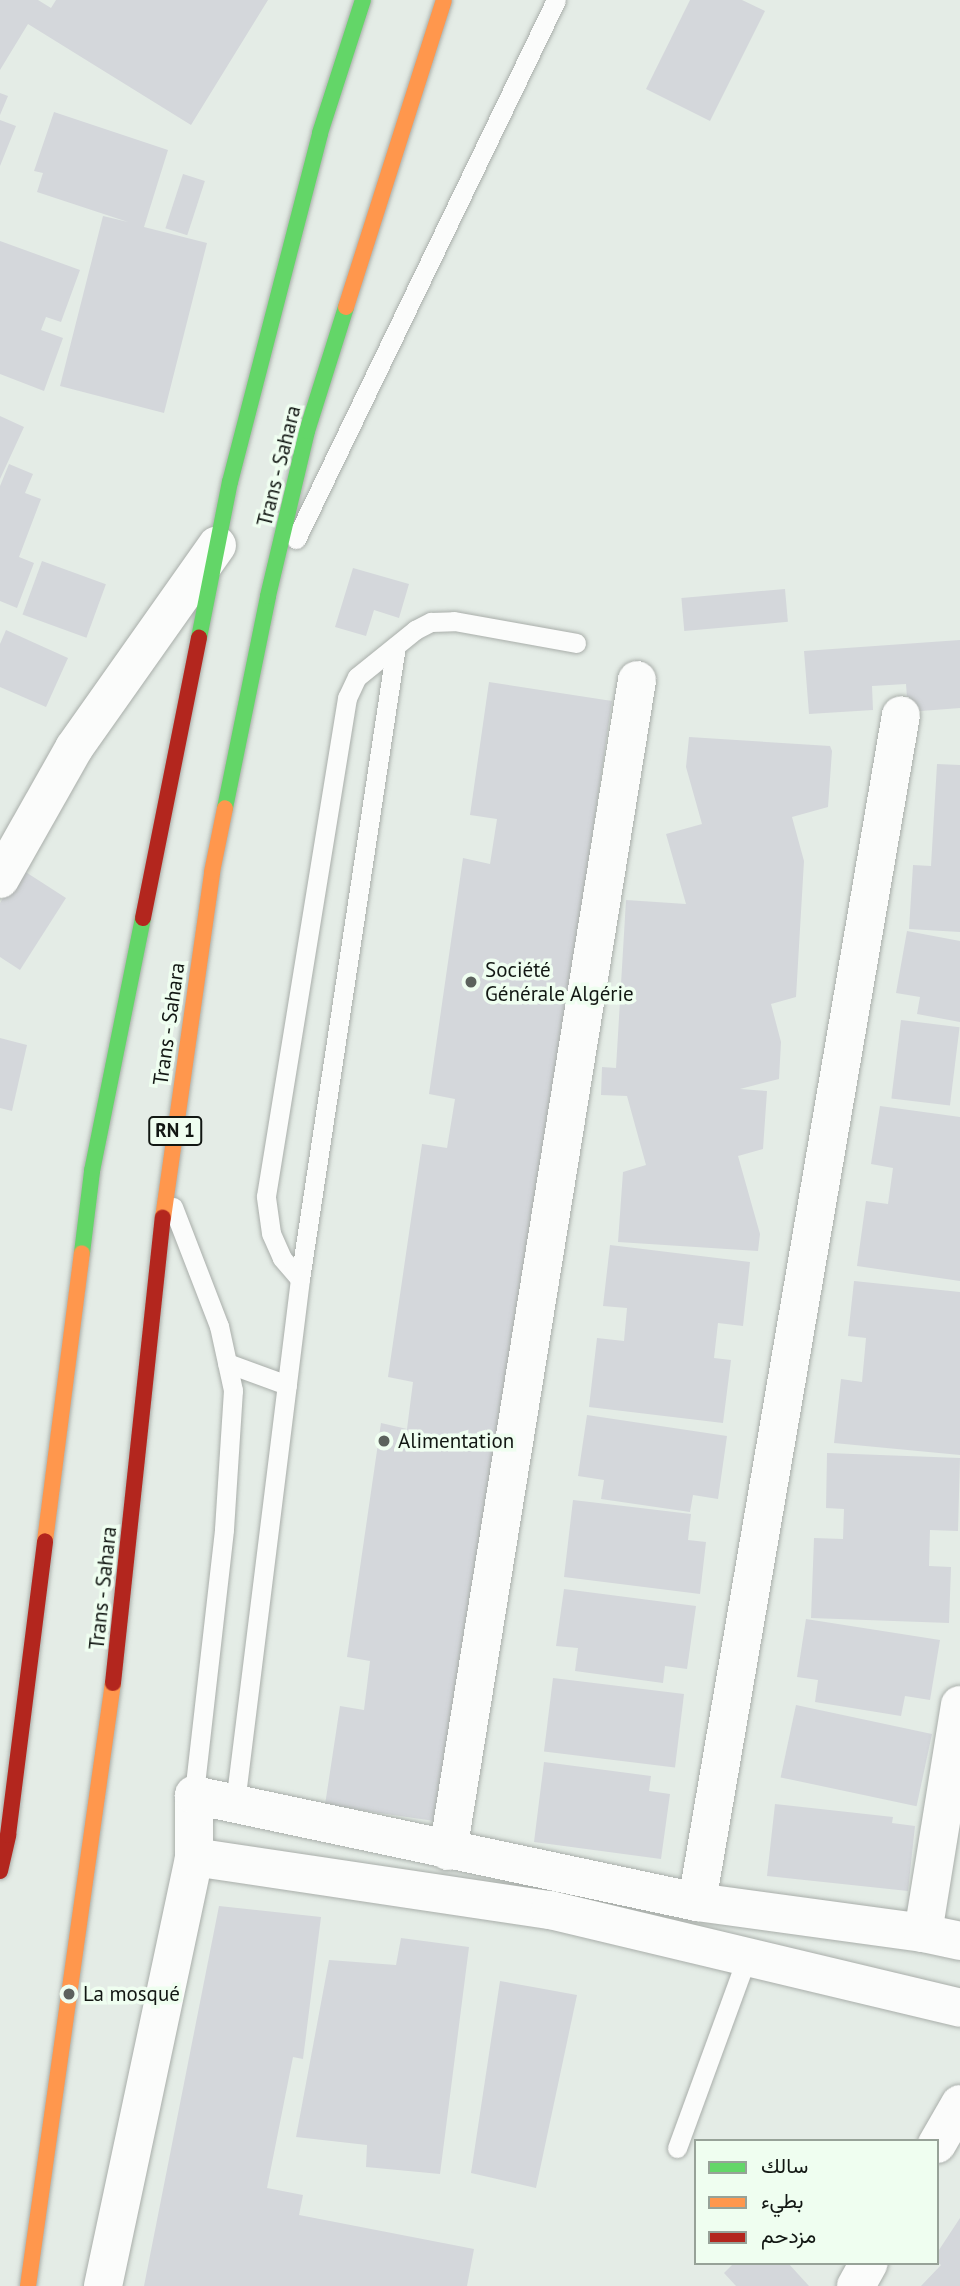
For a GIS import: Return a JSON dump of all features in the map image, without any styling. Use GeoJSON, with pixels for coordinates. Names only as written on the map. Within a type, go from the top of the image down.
{"type":"FeatureCollection","features":[{"type":"Feature","properties":{"kind":"highway","name":"Trans - Sahara"},"geometry":{"type":"LineString","coordinates":[[0,1871],[8,1835],[92,1171],[230,482],[320,133],[363,0]]}},
{"type":"Feature","properties":{"kind":"highway","name":"Trans - Sahara"},"geometry":{"type":"LineString","coordinates":[[28,2286],[118,1644],[166,1190],[212,872],[268,596],[307,430],[444,0]]}},
{"type":"Feature","properties":{"kind":"street"},"geometry":{"type":"LineString","coordinates":[[0,879],[74,748],[217,545]]}},
{"type":"Feature","properties":{"kind":"street"},"geometry":{"type":"LineString","coordinates":[[448,1851],[637,680]]}},
{"type":"Feature","properties":{"kind":"street"},"geometry":{"type":"LineString","coordinates":[[697,1902],[901,715]]}},
{"type":"Feature","properties":{"kind":"street"},"geometry":{"type":"LineString","coordinates":[[923,1933],[960,1705]]}},
{"type":"Feature","properties":{"kind":"street"},"geometry":{"type":"LineString","coordinates":[[103,2286],[194,1857],[194,1796],[697,1902],[923,1933],[960,1941]]}},
{"type":"Feature","properties":{"kind":"street"},"geometry":{"type":"LineString","coordinates":[[194,1857],[550,1910],[960,2008]]}},
{"type":"Feature","properties":{"kind":"street"},"geometry":{"type":"LineString","coordinates":[[939,2141],[960,2104]]}},
{"type":"Feature","properties":{"kind":"street"},"geometry":{"type":"LineString","coordinates":[[856,2286],[868,2265]]}},
{"type":"Feature","properties":{"kind":"lane"},"geometry":{"type":"LineString","coordinates":[[268,596],[556,0]]}},
{"type":"Feature","properties":{"kind":"lane"},"geometry":{"type":"LineString","coordinates":[[300,1279],[282,1258],[271,1233],[266,1196],[347,698],[357,677],[415,630],[431,622],[454,621],[576,643]]}},
{"type":"Feature","properties":{"kind":"lane"},"geometry":{"type":"LineString","coordinates":[[235,1803],[300,1279],[396,646]]}},
{"type":"Feature","properties":{"kind":"lane"},"geometry":{"type":"LineString","coordinates":[[166,1190],[219,1326],[233,1390],[231,1444],[194,1796]]}},
{"type":"Feature","properties":{"kind":"lane"},"geometry":{"type":"LineString","coordinates":[[227,1363],[287,1385]]}},
{"type":"Feature","properties":{"kind":"lane"},"geometry":{"type":"LineString","coordinates":[[677,2148],[747,1957]]}},
{"type":"Feature","properties":{"kind":"building"},"geometry":{"type":"Polygon","coordinates":[[[0,0],[38,0],[51,8],[56,0],[268,0],[191,125],[28,24],[0,70],[0,0]]]}},
{"type":"Feature","properties":{"kind":"building"},"geometry":{"type":"Polygon","coordinates":[[[690,0],[742,0],[765,11],[710,121],[646,89],[690,0]]]}},
{"type":"Feature","properties":{"kind":"building"},"geometry":{"type":"Polygon","coordinates":[[[0,93],[8,96],[0,115],[0,93]]]}},
{"type":"Feature","properties":{"kind":"building"},"geometry":{"type":"Polygon","coordinates":[[[54,112],[168,150],[144,227],[207,243],[164,413],[60,386],[103,216],[128,222],[37,192],[43,173],[34,171],[54,112]]]}},
{"type":"Feature","properties":{"kind":"building"},"geometry":{"type":"Polygon","coordinates":[[[0,120],[16,126],[0,166],[0,120]]]}},
{"type":"Feature","properties":{"kind":"building"},"geometry":{"type":"Polygon","coordinates":[[[183,174],[205,181],[187,235],[165,228],[183,174]]]}},
{"type":"Feature","properties":{"kind":"building"},"geometry":{"type":"Polygon","coordinates":[[[0,241],[80,270],[61,322],[46,317],[41,330],[63,338],[44,391],[0,374],[0,241]]]}},
{"type":"Feature","properties":{"kind":"building"},"geometry":{"type":"Polygon","coordinates":[[[0,416],[24,427],[0,479],[0,416]]]}},
{"type":"Feature","properties":{"kind":"building"},"geometry":{"type":"Polygon","coordinates":[[[9,464],[33,474],[25,493],[41,499],[19,557],[34,563],[17,608],[0,601],[0,486],[9,464]]]}},
{"type":"Feature","properties":{"kind":"building"},"geometry":{"type":"Polygon","coordinates":[[[42,561],[106,584],[86,638],[23,615],[42,561]]]}},
{"type":"Feature","properties":{"kind":"building"},"geometry":{"type":"Polygon","coordinates":[[[353,568],[409,584],[399,618],[374,610],[366,636],[335,627],[353,568]]]}},
{"type":"Feature","properties":{"kind":"building"},"geometry":{"type":"Polygon","coordinates":[[[785,589],[788,622],[684,631],[681,598],[785,589]]]}},
{"type":"Feature","properties":{"kind":"building"},"geometry":{"type":"Polygon","coordinates":[[[6,630],[68,658],[46,707],[0,687],[0,644],[6,630]]]}},
{"type":"Feature","properties":{"kind":"building"},"geometry":{"type":"Polygon","coordinates":[[[960,640],[960,708],[908,712],[906,684],[872,686],[873,710],[809,714],[804,651],[960,640]]]}},
{"type":"Feature","properties":{"kind":"building"},"geometry":{"type":"Polygon","coordinates":[[[489,682],[612,701],[448,1823],[325,1805],[340,1706],[364,1710],[370,1661],[347,1657],[381,1423],[407,1429],[413,1382],[388,1377],[422,1144],[447,1148],[455,1099],[429,1094],[463,858],[490,864],[497,819],[470,815],[489,682]]]}},
{"type":"Feature","properties":{"kind":"building"},"geometry":{"type":"Polygon","coordinates":[[[689,737],[830,746],[832,751],[828,807],[792,817],[804,861],[796,997],[771,1004],[781,1042],[779,1079],[740,1089],[767,1091],[763,1149],[738,1156],[760,1234],[758,1251],[618,1242],[623,1172],[646,1165],[627,1096],[601,1095],[602,1067],[616,1068],[626,900],[686,904],[666,834],[702,824],[686,767],[689,737]]]}},
{"type":"Feature","properties":{"kind":"building"},"geometry":{"type":"Polygon","coordinates":[[[937,764],[960,765],[960,932],[909,929],[913,865],[931,866],[937,764]]]}},
{"type":"Feature","properties":{"kind":"building"},"geometry":{"type":"Polygon","coordinates":[[[21,869],[66,898],[20,970],[0,957],[0,903],[21,869]]]}},
{"type":"Feature","properties":{"kind":"building"},"geometry":{"type":"Polygon","coordinates":[[[907,931],[960,941],[960,1022],[917,1014],[920,997],[896,993],[907,931]]]}},
{"type":"Feature","properties":{"kind":"building"},"geometry":{"type":"Polygon","coordinates":[[[901,1020],[960,1027],[950,1106],[891,1098],[901,1020]]]}},
{"type":"Feature","properties":{"kind":"building"},"geometry":{"type":"Polygon","coordinates":[[[0,1038],[27,1045],[12,1111],[0,1108],[0,1038]]]}},
{"type":"Feature","properties":{"kind":"building"},"geometry":{"type":"Polygon","coordinates":[[[880,1106],[960,1117],[960,1281],[857,1266],[866,1201],[888,1204],[893,1168],[871,1164],[880,1106]]]}},
{"type":"Feature","properties":{"kind":"building"},"geometry":{"type":"Polygon","coordinates":[[[610,1245],[750,1262],[743,1326],[718,1323],[714,1358],[731,1360],[723,1423],[589,1407],[597,1338],[624,1341],[627,1308],[603,1306],[610,1245]]]}},
{"type":"Feature","properties":{"kind":"building"},"geometry":{"type":"Polygon","coordinates":[[[854,1281],[960,1292],[960,1455],[834,1443],[841,1379],[862,1382],[866,1338],[848,1336],[854,1281]]]}},
{"type":"Feature","properties":{"kind":"building"},"geometry":{"type":"Polygon","coordinates":[[[587,1415],[727,1436],[718,1499],[693,1495],[690,1512],[601,1499],[604,1480],[578,1476],[587,1415]]]}},
{"type":"Feature","properties":{"kind":"building"},"geometry":{"type":"Polygon","coordinates":[[[827,1453],[960,1458],[958,1531],[930,1530],[929,1566],[951,1567],[949,1623],[811,1618],[814,1538],[843,1539],[844,1509],[826,1508],[827,1453]]]}},
{"type":"Feature","properties":{"kind":"building"},"geometry":{"type":"Polygon","coordinates":[[[573,1500],[691,1514],[688,1540],[706,1542],[700,1594],[564,1577],[573,1500]]]}},
{"type":"Feature","properties":{"kind":"building"},"geometry":{"type":"Polygon","coordinates":[[[564,1589],[696,1606],[687,1669],[665,1666],[663,1683],[575,1671],[578,1648],[556,1646],[564,1589]]]}},
{"type":"Feature","properties":{"kind":"building"},"geometry":{"type":"Polygon","coordinates":[[[806,1619],[940,1640],[930,1700],[905,1696],[901,1716],[815,1702],[818,1680],[797,1677],[806,1619]]]}},
{"type":"Feature","properties":{"kind":"building"},"geometry":{"type":"Polygon","coordinates":[[[553,1678],[684,1694],[675,1768],[544,1751],[553,1678]]]}},
{"type":"Feature","properties":{"kind":"building"},"geometry":{"type":"Polygon","coordinates":[[[796,1705],[932,1734],[917,1806],[781,1777],[796,1705]]]}},
{"type":"Feature","properties":{"kind":"building"},"geometry":{"type":"Polygon","coordinates":[[[544,1762],[651,1776],[649,1791],[670,1794],[661,1859],[534,1842],[544,1762]]]}},
{"type":"Feature","properties":{"kind":"building"},"geometry":{"type":"Polygon","coordinates":[[[775,1804],[893,1817],[892,1823],[915,1826],[908,1891],[767,1876],[775,1804]]]}},
{"type":"Feature","properties":{"kind":"building"},"geometry":{"type":"Polygon","coordinates":[[[219,1906],[321,1917],[303,2059],[293,2057],[267,2188],[303,2195],[299,2215],[474,2249],[467,2286],[144,2286],[219,1906]]]}},
{"type":"Feature","properties":{"kind":"building"},"geometry":{"type":"Polygon","coordinates":[[[401,1938],[469,1947],[440,2174],[366,2167],[367,2145],[296,2137],[329,1960],[396,1965],[401,1938]]]}},
{"type":"Feature","properties":{"kind":"building"},"geometry":{"type":"Polygon","coordinates":[[[500,1981],[577,1995],[536,2188],[471,2173],[500,1981]]]}},
{"type":"Feature","properties":{"kind":"building"},"geometry":{"type":"Polygon","coordinates":[[[960,2218],[960,2286],[921,2286],[941,2265],[939,2250],[960,2218]]]}},
{"type":"Feature","properties":{"kind":"building"},"geometry":{"type":"Polygon","coordinates":[[[732,2265],[790,2265],[809,2286],[736,2286],[724,2273],[732,2265]]]}},
{"type":"Feature","properties":{"kind":"traffic: fast"},"geometry":{"type":"LineString","coordinates":[[199,638],[230,482],[320,133],[363,0]]}},
{"type":"Feature","properties":{"kind":"traffic: fast"},"geometry":{"type":"LineString","coordinates":[[225,808],[268,596],[307,431],[346,307]]}},
{"type":"Feature","properties":{"kind":"traffic: fast"},"geometry":{"type":"LineString","coordinates":[[82,1253],[92,1171],[143,918]]}},
{"type":"Feature","properties":{"kind":"traffic: slow"},"geometry":{"type":"LineString","coordinates":[[346,307],[444,0]]}},
{"type":"Feature","properties":{"kind":"traffic: slow"},"geometry":{"type":"LineString","coordinates":[[163,1218],[212,872],[225,808]]}},
{"type":"Feature","properties":{"kind":"traffic: slow"},"geometry":{"type":"LineString","coordinates":[[45,1541],[82,1253]]}},
{"type":"Feature","properties":{"kind":"traffic: slow"},"geometry":{"type":"LineString","coordinates":[[28,2286],[113,1683]]}},
{"type":"Feature","properties":{"kind":"traffic: jam"},"geometry":{"type":"LineString","coordinates":[[143,918],[199,638]]}},
{"type":"Feature","properties":{"kind":"traffic: jam"},"geometry":{"type":"LineString","coordinates":[[113,1683],[163,1218]]}},
{"type":"Feature","properties":{"kind":"traffic: jam"},"geometry":{"type":"LineString","coordinates":[[0,1871],[8,1835],[45,1541]]}},
{"type":"Feature","properties":{"kind":"place","name":"Société Générale Algérie"},"geometry":{"type":"Point","coordinates":[471,982]}},
{"type":"Feature","properties":{"kind":"place","name":"Alimentation"},"geometry":{"type":"Point","coordinates":[384,1441]}},
{"type":"Feature","properties":{"kind":"place","name":"La mosqué"},"geometry":{"type":"Point","coordinates":[69,1994]}}]}
